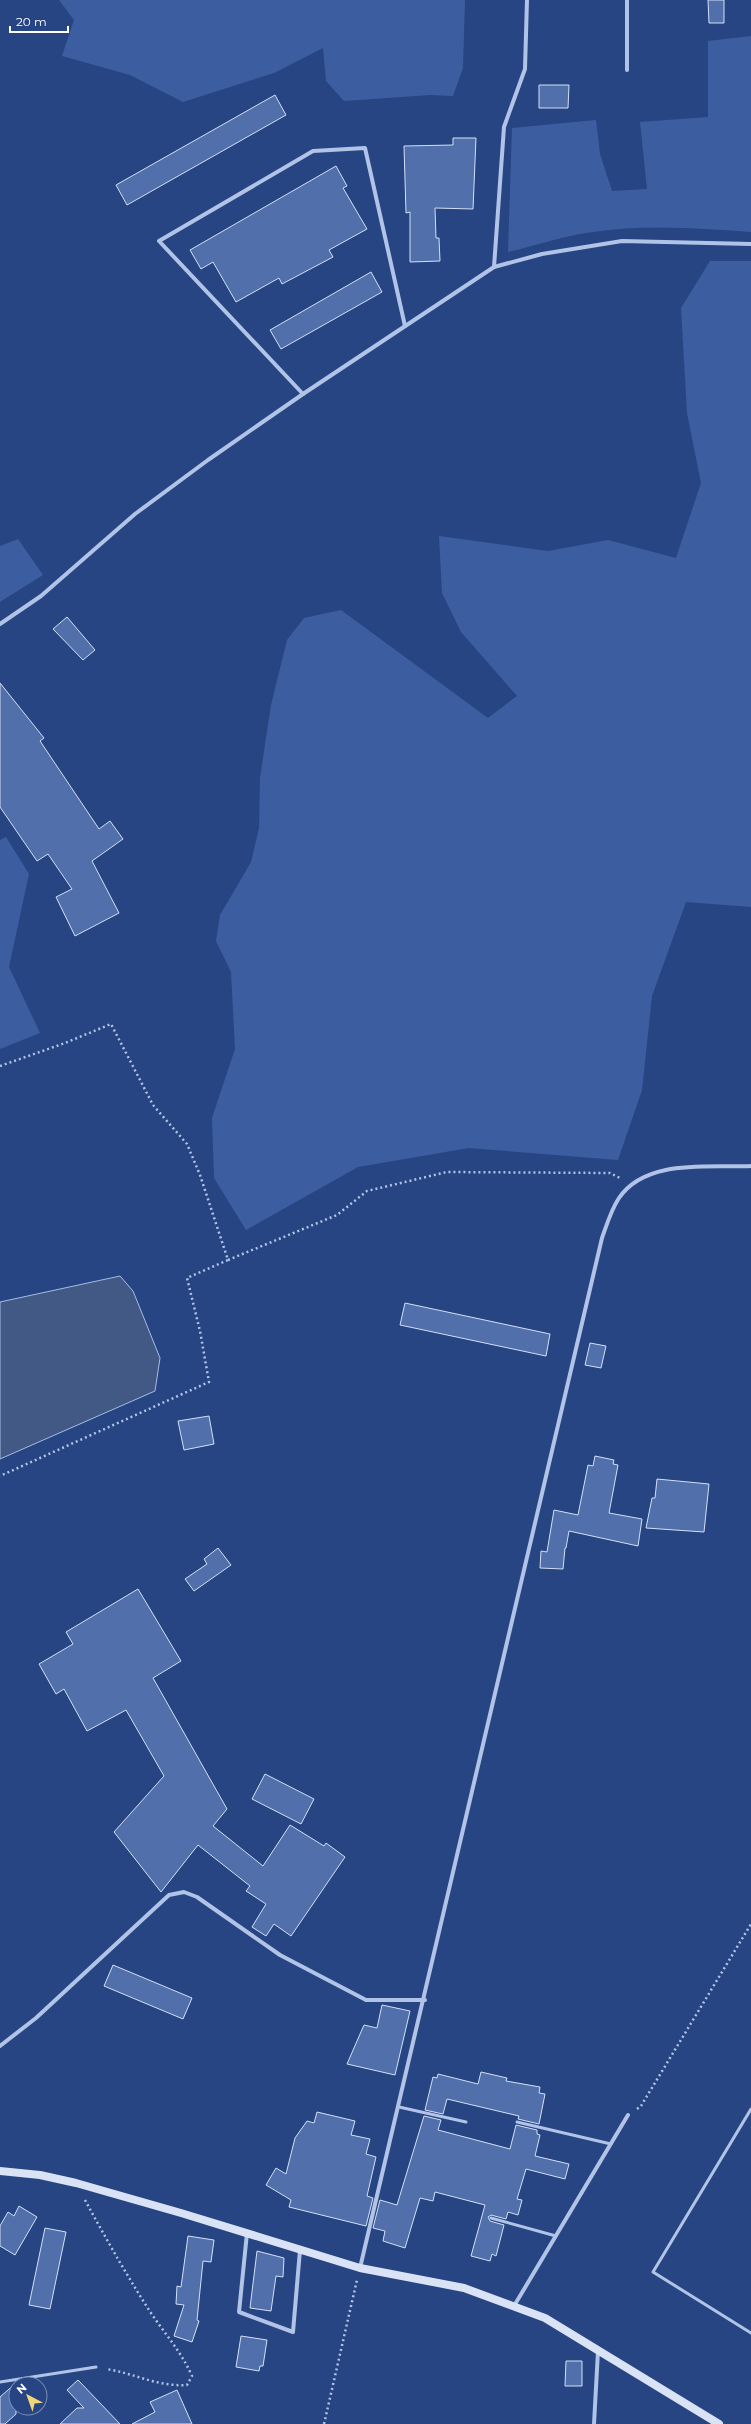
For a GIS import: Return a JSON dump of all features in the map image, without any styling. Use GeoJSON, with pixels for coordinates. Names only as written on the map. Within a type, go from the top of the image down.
{"type":"FeatureCollection","features":[{"type":"Feature","properties":{"kind":"street"},"geometry":{"type":"LineString","coordinates":[[494,267],[504,127],[525,69],[526,0]]}},
{"type":"Feature","properties":{"kind":"street"},"geometry":{"type":"LineString","coordinates":[[627,0],[627,70]]}},
{"type":"Feature","properties":{"kind":"street"},"geometry":{"type":"LineString","coordinates":[[303,394],[159,242],[313,151],[365,148],[405,326]]}},
{"type":"Feature","properties":{"kind":"street"},"geometry":{"type":"LineString","coordinates":[[0,624],[41,596],[135,514],[303,394],[494,267],[542,254],[622,241],[751,244]]}},
{"type":"Feature","properties":{"kind":"street"},"geometry":{"type":"LineString","coordinates":[[360,2268],[602,1238],[620,1197],[633,1185],[649,1175],[669,1169],[751,1166]]}},
{"type":"Feature","properties":{"kind":"street"},"geometry":{"type":"LineString","coordinates":[[0,2046],[36,2018],[169,1895],[184,1892],[197,1897],[280,1955],[366,2000],[424,2000]]}},
{"type":"Feature","properties":{"kind":"street"},"geometry":{"type":"LineString","coordinates":[[514,2306],[628,2115]]}},
{"type":"Feature","properties":{"kind":"street"},"geometry":{"type":"LineString","coordinates":[[0,2171],[40,2175],[76,2183],[300,2248],[360,2268],[464,2288],[545,2318],[719,2424]]}},
{"type":"Feature","properties":{"kind":"street"},"geometry":{"type":"LineString","coordinates":[[248,2233],[239,2312],[293,2332],[300,2248]]}},
{"type":"Feature","properties":{"kind":"street"},"geometry":{"type":"LineString","coordinates":[[594,2424],[598,2351]]}},
{"type":"Feature","properties":{"kind":"lane"},"geometry":{"type":"LineString","coordinates":[[399,2107],[466,2122]]}},
{"type":"Feature","properties":{"kind":"lane"},"geometry":{"type":"LineString","coordinates":[[751,2109],[653,2272],[751,2333]]}},
{"type":"Feature","properties":{"kind":"lane"},"geometry":{"type":"LineString","coordinates":[[517,2122],[611,2144]]}},
{"type":"Feature","properties":{"kind":"lane"},"geometry":{"type":"LineString","coordinates":[[491,2218],[556,2236]]}},
{"type":"Feature","properties":{"kind":"lane"},"geometry":{"type":"LineString","coordinates":[[0,2382],[96,2367]]}},
{"type":"Feature","properties":{"kind":"path"},"geometry":{"type":"LineString","coordinates":[[0,1066],[65,1044],[110,1024],[153,1105],[187,1144],[200,1176],[228,1260]]}},
{"type":"Feature","properties":{"kind":"path"},"geometry":{"type":"LineString","coordinates":[[0,1476],[209,1382],[200,1331],[187,1278],[337,1215],[367,1191],[447,1172],[610,1173],[633,1185]]}},
{"type":"Feature","properties":{"kind":"path"},"geometry":{"type":"LineString","coordinates":[[628,2115],[641,2106],[751,1924]]}},
{"type":"Feature","properties":{"kind":"path"},"geometry":{"type":"LineString","coordinates":[[76,2183],[106,2240],[150,2311],[183,2356],[192,2376],[186,2385],[173,2386],[153,2383],[125,2371],[96,2367]]}},
{"type":"Feature","properties":{"kind":"path"},"geometry":{"type":"LineString","coordinates":[[324,2424],[360,2268]]}},
{"type":"Feature","properties":{"kind":"shaded area"},"geometry":{"type":"Polygon","coordinates":[[[59,0],[465,0],[463,68],[453,96],[430,95],[344,101],[326,81],[323,48],[274,73],[183,102],[130,75],[62,56],[74,20],[59,0]]]}},
{"type":"Feature","properties":{"kind":"shaded area"},"geometry":{"type":"Polygon","coordinates":[[[751,36],[751,232],[689,228],[627,228],[576,235],[508,252],[512,128],[596,120],[600,154],[612,191],[647,189],[640,122],[708,117],[708,41],[751,36]]]}},
{"type":"Feature","properties":{"kind":"shaded area"},"geometry":{"type":"Polygon","coordinates":[[[710,261],[751,261],[751,907],[686,902],[652,996],[642,1090],[618,1160],[469,1148],[358,1167],[246,1230],[214,1178],[212,1118],[235,1049],[231,972],[216,941],[220,915],[251,862],[259,828],[260,778],[271,705],[287,640],[304,618],[341,610],[488,718],[517,696],[461,632],[442,593],[439,536],[548,551],[608,540],[676,558],[701,483],[687,413],[681,308],[710,261]]]}},
{"type":"Feature","properties":{"kind":"shaded area"},"geometry":{"type":"Polygon","coordinates":[[[18,539],[43,575],[0,602],[0,546],[18,539]]]}},
{"type":"Feature","properties":{"kind":"shaded area"},"geometry":{"type":"Polygon","coordinates":[[[6,837],[29,874],[9,967],[40,1033],[0,1049],[0,840],[6,837]]]}},
{"type":"Feature","properties":{"kind":"shaded area"},"geometry":{"type":"Polygon","coordinates":[[[120,1276],[133,1291],[160,1358],[155,1391],[0,1459],[0,1302],[120,1276]]]}},
{"type":"Feature","properties":{"kind":"building"},"geometry":{"type":"Polygon","coordinates":[[[708,0],[724,0],[724,23],[709,23],[708,0]]]}},
{"type":"Feature","properties":{"kind":"building"},"geometry":{"type":"Polygon","coordinates":[[[539,85],[569,85],[568,108],[539,108],[539,85]]]}},
{"type":"Feature","properties":{"kind":"building"},"geometry":{"type":"Polygon","coordinates":[[[275,95],[286,115],[127,205],[116,185],[275,95]]]}},
{"type":"Feature","properties":{"kind":"building"},"geometry":{"type":"Polygon","coordinates":[[[453,138],[476,138],[473,209],[435,208],[436,238],[439,238],[440,261],[410,262],[410,212],[406,213],[404,146],[453,145],[453,138]]]}},
{"type":"Feature","properties":{"kind":"building"},"geometry":{"type":"Polygon","coordinates":[[[336,166],[347,186],[343,188],[367,229],[329,250],[333,257],[282,284],[279,278],[236,302],[213,262],[201,269],[190,250],[336,166]]]}},
{"type":"Feature","properties":{"kind":"building"},"geometry":{"type":"Polygon","coordinates":[[[371,272],[382,292],[281,349],[270,330],[371,272]]]}},
{"type":"Feature","properties":{"kind":"building"},"geometry":{"type":"Polygon","coordinates":[[[67,617],[95,650],[83,660],[53,629],[67,617]]]}},
{"type":"Feature","properties":{"kind":"building"},"geometry":{"type":"Polygon","coordinates":[[[0,683],[44,738],[40,741],[99,829],[110,821],[123,839],[92,861],[119,913],[75,936],[56,897],[72,889],[48,854],[37,861],[0,807],[0,683]]]}},
{"type":"Feature","properties":{"kind":"building"},"geometry":{"type":"Polygon","coordinates":[[[405,1303],[550,1334],[546,1356],[400,1325],[405,1303]]]}},
{"type":"Feature","properties":{"kind":"building"},"geometry":{"type":"Polygon","coordinates":[[[590,1343],[606,1346],[601,1368],[585,1365],[590,1343]]]}},
{"type":"Feature","properties":{"kind":"building"},"geometry":{"type":"Polygon","coordinates":[[[209,1416],[214,1444],[184,1450],[178,1421],[209,1416]]]}},
{"type":"Feature","properties":{"kind":"building"},"geometry":{"type":"Polygon","coordinates":[[[595,1456],[614,1460],[613,1464],[618,1465],[609,1513],[642,1519],[638,1546],[569,1531],[565,1548],[563,1569],[540,1568],[541,1551],[547,1552],[554,1510],[578,1515],[588,1465],[593,1466],[595,1456]]]}},
{"type":"Feature","properties":{"kind":"building"},"geometry":{"type":"Polygon","coordinates":[[[657,1479],[709,1484],[704,1532],[646,1528],[652,1498],[655,1498],[657,1479]]]}},
{"type":"Feature","properties":{"kind":"building"},"geometry":{"type":"Polygon","coordinates":[[[218,1548],[231,1565],[194,1591],[185,1579],[207,1564],[204,1559],[218,1548]]]}},
{"type":"Feature","properties":{"kind":"building"},"geometry":{"type":"Polygon","coordinates":[[[138,1589],[181,1661],[153,1678],[227,1809],[213,1826],[263,1866],[290,1825],[324,1846],[326,1843],[345,1857],[291,1936],[274,1924],[266,1936],[252,1927],[266,1904],[246,1891],[250,1886],[198,1845],[161,1892],[114,1832],[164,1776],[126,1710],[87,1731],[64,1689],[56,1694],[39,1664],[73,1644],[66,1632],[138,1589]]]}},
{"type":"Feature","properties":{"kind":"building"},"geometry":{"type":"Polygon","coordinates":[[[265,1774],[314,1799],[301,1824],[252,1799],[265,1774]]]}},
{"type":"Feature","properties":{"kind":"building"},"geometry":{"type":"Polygon","coordinates":[[[113,1965],[192,1998],[183,2019],[104,1986],[113,1965]]]}},
{"type":"Feature","properties":{"kind":"building"},"geometry":{"type":"Polygon","coordinates":[[[382,2005],[410,2011],[395,2075],[347,2064],[364,2025],[377,2028],[382,2005]]]}},
{"type":"Feature","properties":{"kind":"building"},"geometry":{"type":"Polygon","coordinates":[[[481,2072],[507,2078],[506,2081],[540,2087],[539,2093],[545,2094],[539,2124],[518,2119],[519,2116],[447,2099],[443,2114],[425,2110],[433,2077],[437,2078],[438,2074],[478,2084],[481,2072]]]}},
{"type":"Feature","properties":{"kind":"building"},"geometry":{"type":"Polygon","coordinates":[[[317,2112],[355,2121],[351,2135],[370,2139],[366,2154],[376,2157],[367,2196],[373,2198],[366,2226],[289,2207],[291,2200],[266,2185],[276,2168],[286,2174],[295,2138],[307,2121],[314,2123],[317,2112]]]}},
{"type":"Feature","properties":{"kind":"building"},"geometry":{"type":"Polygon","coordinates":[[[424,2116],[441,2120],[438,2130],[510,2149],[516,2125],[537,2130],[537,2134],[540,2135],[535,2156],[569,2164],[565,2179],[526,2169],[517,2199],[522,2200],[518,2215],[508,2212],[506,2219],[491,2215],[488,2217],[490,2221],[504,2225],[496,2256],[492,2254],[490,2261],[471,2256],[485,2205],[435,2192],[433,2201],[420,2198],[405,2248],[383,2241],[385,2231],[373,2228],[380,2200],[397,2205],[424,2116]]]}},
{"type":"Feature","properties":{"kind":"building"},"geometry":{"type":"Polygon","coordinates":[[[19,2206],[37,2217],[15,2255],[0,2246],[0,2226],[8,2212],[14,2216],[19,2206]]]}},
{"type":"Feature","properties":{"kind":"building"},"geometry":{"type":"Polygon","coordinates":[[[45,2228],[66,2232],[50,2309],[29,2305],[45,2228]]]}},
{"type":"Feature","properties":{"kind":"building"},"geometry":{"type":"Polygon","coordinates":[[[188,2236],[214,2240],[211,2262],[203,2261],[197,2320],[199,2321],[192,2342],[174,2336],[184,2305],[176,2304],[177,2286],[181,2287],[188,2236]]]}},
{"type":"Feature","properties":{"kind":"building"},"geometry":{"type":"Polygon","coordinates":[[[257,2251],[284,2258],[283,2277],[276,2276],[271,2311],[250,2308],[257,2251]]]}},
{"type":"Feature","properties":{"kind":"building"},"geometry":{"type":"Polygon","coordinates":[[[241,2336],[267,2340],[263,2366],[260,2366],[259,2371],[236,2367],[241,2336]]]}},
{"type":"Feature","properties":{"kind":"building"},"geometry":{"type":"Polygon","coordinates":[[[566,2361],[582,2361],[582,2386],[565,2386],[566,2361]]]}},
{"type":"Feature","properties":{"kind":"building"},"geometry":{"type":"Polygon","coordinates":[[[78,2380],[120,2424],[60,2424],[77,2408],[84,2408],[67,2390],[78,2380]]]}},
{"type":"Feature","properties":{"kind":"building"},"geometry":{"type":"Polygon","coordinates":[[[8,2390],[8,2416],[14,2416],[5,2424],[0,2424],[0,2397],[8,2390]]]}},
{"type":"Feature","properties":{"kind":"building"},"geometry":{"type":"Polygon","coordinates":[[[177,2390],[192,2424],[132,2424],[155,2412],[150,2402],[177,2390]]]}}]}
